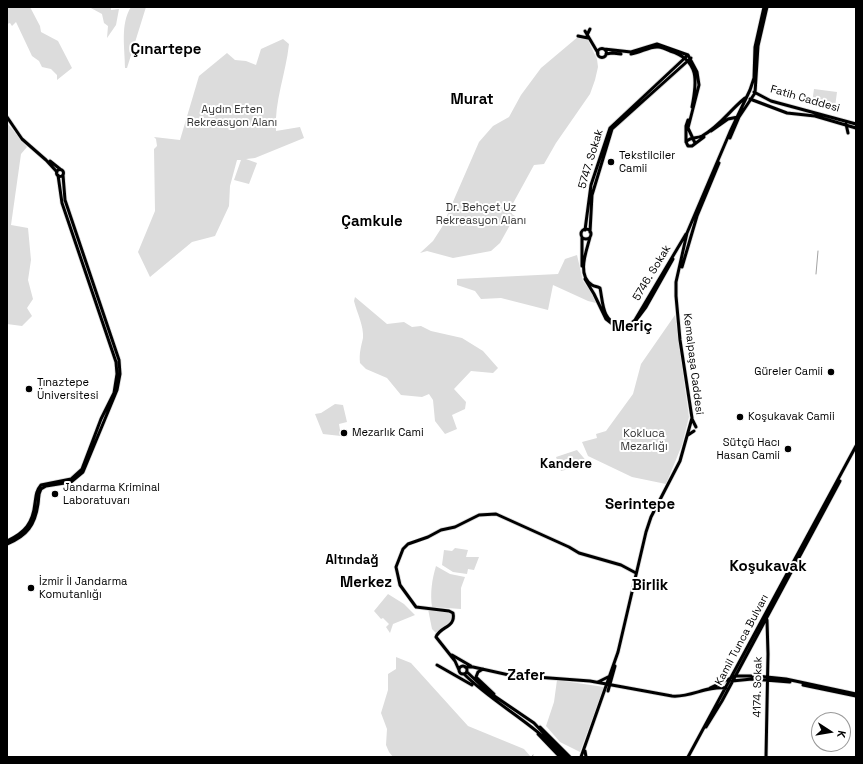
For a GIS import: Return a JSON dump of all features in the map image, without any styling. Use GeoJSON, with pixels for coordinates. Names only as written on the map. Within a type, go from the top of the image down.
{"type":"FeatureCollection","features":[{"type":"Feature","properties":{"kind":"main road","name":"Kemalpaşa Caddesi"},"geometry":{"type":"LineString","coordinates":[[583,756],[609,684],[618,652],[642,545],[651,517],[680,461],[688,435],[692,418],[678,326],[676,282],[687,233],[730,132],[738,117],[752,100],[755,93],[758,46],[765,7]]}},
{"type":"Feature","properties":{"kind":"main road"},"geometry":{"type":"LineString","coordinates":[[585,31],[602,58],[606,54],[637,53],[657,46],[677,53],[686,60],[695,71],[696,87],[686,126],[686,142],[689,146],[695,144],[725,122],[738,117],[754,78],[755,47],[765,7]]}},
{"type":"Feature","properties":{"kind":"main road"},"geometry":{"type":"LineString","coordinates":[[589,38],[590,29]]}},
{"type":"Feature","properties":{"kind":"main road"},"geometry":{"type":"LineString","coordinates":[[578,36],[589,38],[603,49],[606,54]]}},
{"type":"Feature","properties":{"kind":"main road"},"geometry":{"type":"LineString","coordinates":[[598,52],[603,49],[631,52],[657,44],[688,55],[691,58],[697,72],[699,85],[688,128],[695,144]]}},
{"type":"Feature","properties":{"kind":"main road","name":"5747. Sokak"},"geometry":{"type":"LineString","coordinates":[[590,232],[592,195],[612,129],[686,60],[688,55]]}},
{"type":"Feature","properties":{"kind":"main road"},"geometry":{"type":"LineString","coordinates":[[686,60],[691,58]]}},
{"type":"Feature","properties":{"kind":"main road","name":"5747. Sokak"},"geometry":{"type":"LineString","coordinates":[[585,230],[591,185],[610,128],[686,60]]}},
{"type":"Feature","properties":{"kind":"main road"},"geometry":{"type":"LineString","coordinates":[[756,82],[758,90],[764,98]]}},
{"type":"Feature","properties":{"kind":"main road","name":"Fatih Caddesi"},"geometry":{"type":"LineString","coordinates":[[750,90],[764,98],[788,106],[856,124]]}},
{"type":"Feature","properties":{"kind":"main road"},"geometry":{"type":"LineString","coordinates":[[686,142],[692,137],[701,136],[728,116],[746,98]]}},
{"type":"Feature","properties":{"kind":"main road"},"geometry":{"type":"LineString","coordinates":[[746,98],[787,113],[815,116],[856,128]]}},
{"type":"Feature","properties":{"kind":"main road"},"geometry":{"type":"LineString","coordinates":[[744,110],[753,104],[760,103]]}},
{"type":"Feature","properties":{"kind":"main road","name":"Kemalpaşa Caddesi"},"geometry":{"type":"LineString","coordinates":[[676,282],[691,241],[697,216],[738,117]]}},
{"type":"Feature","properties":{"kind":"main road"},"geometry":{"type":"LineString","coordinates":[[7,118],[22,139],[63,175]]}},
{"type":"Feature","properties":{"kind":"main road"},"geometry":{"type":"LineString","coordinates":[[725,122],[730,124],[730,132]]}},
{"type":"Feature","properties":{"kind":"main road"},"geometry":{"type":"LineString","coordinates":[[846,124],[849,132],[856,128]]}},
{"type":"Feature","properties":{"kind":"main road"},"geometry":{"type":"LineString","coordinates":[[58,172],[64,172],[65,200],[101,311]]}},
{"type":"Feature","properties":{"kind":"main road"},"geometry":{"type":"LineString","coordinates":[[7,542],[21,537],[31,528],[35,517],[41,488],[68,483],[81,475],[97,434],[116,394],[120,374],[119,360],[62,203],[58,172]]}},
{"type":"Feature","properties":{"kind":"main road"},"geometry":{"type":"LineString","coordinates":[[590,232],[585,230],[581,232],[582,237],[586,239],[590,237]]}},
{"type":"Feature","properties":{"kind":"main road","name":"5746. Sokak"},"geometry":{"type":"LineString","coordinates":[[590,232],[583,263],[586,278],[592,285],[600,288],[601,302],[609,320],[615,324],[625,325],[634,320],[687,233]]}},
{"type":"Feature","properties":{"kind":"main road","name":"5746. Sokak"},"geometry":{"type":"LineString","coordinates":[[582,237],[581,258],[584,278],[594,294],[606,320],[609,324],[631,327],[645,308],[677,252],[685,241]]}},
{"type":"Feature","properties":{"kind":"main road"},"geometry":{"type":"LineString","coordinates":[[677,252],[680,252],[682,255]]}},
{"type":"Feature","properties":{"kind":"main road"},"geometry":{"type":"LineString","coordinates":[[692,418],[696,427]]}},
{"type":"Feature","properties":{"kind":"main road"},"geometry":{"type":"LineString","coordinates":[[688,435],[694,431]]}},
{"type":"Feature","properties":{"kind":"main road","name":"Kamil Tunca Bulvarı"},"geometry":{"type":"LineString","coordinates":[[689,757],[724,688],[733,678],[856,446]]}},
{"type":"Feature","properties":{"kind":"main road","name":"Kamil Tunca Bulvarı"},"geometry":{"type":"LineString","coordinates":[[689,757],[766,618],[856,450]]}},
{"type":"Feature","properties":{"kind":"main road"},"geometry":{"type":"LineString","coordinates":[[476,687],[464,674],[461,674],[455,661],[436,637],[452,623],[453,613],[449,611],[416,607],[400,585],[396,567],[403,549],[408,544],[428,537],[441,530],[455,527],[479,516],[496,514],[556,543],[569,547],[578,553],[621,564],[636,573]]}},
{"type":"Feature","properties":{"kind":"main road","name":"4174. Sokak"},"geometry":{"type":"LineString","coordinates":[[766,618],[766,757]]}},
{"type":"Feature","properties":{"kind":"main road","name":"Kemalpaşa Caddesi"},"geometry":{"type":"LineString","coordinates":[[609,684],[610,676],[618,652]]}},
{"type":"Feature","properties":{"kind":"main road"},"geometry":{"type":"LineString","coordinates":[[448,653],[459,661],[472,667]]}},
{"type":"Feature","properties":{"kind":"main road"},"geometry":{"type":"LineString","coordinates":[[455,661],[465,666],[509,675],[598,682],[661,695],[683,697],[708,689],[733,678],[767,678],[856,695]]}},
{"type":"Feature","properties":{"kind":"main road"},"geometry":{"type":"LineString","coordinates":[[437,665],[476,687],[544,735],[566,757]]}},
{"type":"Feature","properties":{"kind":"main road"},"geometry":{"type":"LineString","coordinates":[[459,670],[465,666]]}},
{"type":"Feature","properties":{"kind":"main road"},"geometry":{"type":"LineString","coordinates":[[465,666],[467,671],[487,691],[511,706]]}},
{"type":"Feature","properties":{"kind":"main road"},"geometry":{"type":"LineString","coordinates":[[464,674],[472,667]]}},
{"type":"Feature","properties":{"kind":"main road"},"geometry":{"type":"LineString","coordinates":[[484,669],[478,672],[476,677],[477,680],[547,733],[570,757]]}},
{"type":"Feature","properties":{"kind":"main road"},"geometry":{"type":"LineString","coordinates":[[598,682],[610,676]]}},
{"type":"Feature","properties":{"kind":"main road"},"geometry":{"type":"LineString","coordinates":[[598,682],[606,689]]}},
{"type":"Feature","properties":{"kind":"main road"},"geometry":{"type":"LineString","coordinates":[[708,689],[724,688],[722,682]]}},
{"type":"Feature","properties":{"kind":"main road"},"geometry":{"type":"LineString","coordinates":[[609,684],[620,686]]}},
{"type":"Feature","properties":{"kind":"main road"},"geometry":{"type":"LineString","coordinates":[[583,756],[609,684]]}},
{"type":"Feature","properties":{"kind":"main road"},"geometry":{"type":"LineString","coordinates":[[534,723],[563,757]]}},
{"type":"Feature","properties":{"kind":"main road"},"geometry":{"type":"LineString","coordinates":[[528,724],[560,757]]}},
{"type":"Feature","properties":{"kind":"green space"},"geometry":{"type":"Polygon","coordinates":[[[7,7],[30,7],[40,26],[41,32],[58,41],[72,68],[57,80],[57,75],[51,69],[42,67],[39,61],[32,56],[16,22],[12,26],[10,23],[7,24],[7,7]]]}},
{"type":"Feature","properties":{"kind":"green space"},"geometry":{"type":"Polygon","coordinates":[[[89,7],[111,7],[111,10],[119,9],[116,25],[107,38],[108,26],[104,23],[102,14],[89,7]]]}},
{"type":"Feature","properties":{"kind":"green space"},"geometry":{"type":"Polygon","coordinates":[[[131,7],[146,7],[127,68],[125,68],[124,28],[125,21],[131,7]]]}},
{"type":"Feature","properties":{"kind":"green space","name":"Dr. Behçet Uz Rekreasyon Alanı"},"geometry":{"type":"Polygon","coordinates":[[[582,35],[587,38],[597,59],[598,67],[590,94],[556,143],[544,164],[534,165],[511,207],[512,214],[515,216],[500,243],[491,251],[453,258],[427,251],[420,253],[433,241],[442,227],[479,142],[493,126],[509,117],[521,95],[541,68],[582,35]]]}},
{"type":"Feature","properties":{"kind":"green space","name":"Aydın Erten Rekreasyon Alanı"},"geometry":{"type":"Polygon","coordinates":[[[283,39],[289,44],[278,98],[276,131],[300,127],[304,138],[255,158],[246,159],[257,163],[249,184],[234,180],[241,160],[237,160],[230,186],[229,206],[215,236],[192,242],[150,277],[138,252],[155,211],[154,149],[157,146],[156,139],[154,137],[180,140],[199,76],[227,53],[235,60],[246,61],[256,65],[261,49],[283,39]]]}},
{"type":"Feature","properties":{"kind":"green space"},"geometry":{"type":"Polygon","coordinates":[[[814,89],[837,92],[835,107],[812,103],[814,89]]]}},
{"type":"Feature","properties":{"kind":"green space"},"geometry":{"type":"Polygon","coordinates":[[[7,123],[27,147],[21,154],[11,225],[28,228],[31,260],[28,280],[33,299],[27,308],[32,316],[22,326],[7,324],[7,123]]]}},
{"type":"Feature","properties":{"kind":"green space"},"geometry":{"type":"Polygon","coordinates":[[[577,255],[583,281],[591,292],[596,303],[588,301],[553,285],[548,310],[501,298],[481,299],[475,291],[457,285],[457,279],[558,274],[565,259],[577,255]]]}},
{"type":"Feature","properties":{"kind":"green space"},"geometry":{"type":"Polygon","coordinates":[[[355,297],[387,324],[404,322],[412,327],[421,326],[431,331],[462,338],[483,351],[498,368],[493,373],[471,371],[454,389],[466,402],[465,409],[452,415],[457,429],[445,434],[435,421],[433,400],[429,394],[422,397],[401,395],[387,378],[366,369],[360,363],[363,333],[354,301],[355,297]]]}},
{"type":"Feature","properties":{"kind":"green space","name":"Kokluca Mezarlığı"},"geometry":{"type":"Polygon","coordinates":[[[675,315],[689,417],[682,445],[666,484],[632,477],[588,456],[582,442],[597,438],[596,434],[606,431],[633,394],[641,364],[675,315]]]}},
{"type":"Feature","properties":{"kind":"green space"},"geometry":{"type":"Polygon","coordinates":[[[335,404],[343,405],[347,422],[339,424],[341,436],[323,434],[315,414],[321,413],[335,404]]]}},
{"type":"Feature","properties":{"kind":"green space"},"geometry":{"type":"Polygon","coordinates":[[[577,450],[589,464],[561,471],[556,457],[577,450]]]}},
{"type":"Feature","properties":{"kind":"green space"},"geometry":{"type":"Polygon","coordinates":[[[455,548],[468,550],[466,557],[479,557],[474,570],[468,569],[467,574],[453,572],[442,565],[444,550],[452,551],[455,548]]]}},
{"type":"Feature","properties":{"kind":"green space"},"geometry":{"type":"Polygon","coordinates":[[[436,566],[450,574],[465,577],[461,588],[461,609],[432,607],[432,586],[436,566]]]}},
{"type":"Feature","properties":{"kind":"green space"},"geometry":{"type":"Polygon","coordinates":[[[388,594],[404,604],[415,615],[393,624],[390,633],[386,627],[389,624],[383,618],[381,619],[374,611],[388,594]]]}},
{"type":"Feature","properties":{"kind":"green space"},"geometry":{"type":"Polygon","coordinates":[[[428,609],[443,610],[451,613],[452,621],[437,634],[432,629],[428,609]]]}},
{"type":"Feature","properties":{"kind":"green space"},"geometry":{"type":"Polygon","coordinates":[[[396,657],[411,663],[468,726],[524,749],[531,757],[393,757],[386,745],[387,729],[381,713],[388,690],[388,674],[396,669],[396,657]]]}},
{"type":"Feature","properties":{"kind":"green space"},"geometry":{"type":"Polygon","coordinates":[[[557,680],[604,687],[580,752],[560,742],[546,726],[554,702],[557,680]]]}},
{"type":"Feature","properties":{"kind":"waterway"},"geometry":{"type":"LineString","coordinates":[[816,274],[818,251]]}},
{"type":"Feature","properties":{"kind":"place","name":"Tekstilciler Camii"},"geometry":{"type":"Point","coordinates":[611,162]}},
{"type":"Feature","properties":{"kind":"place","name":"Güreler Camii"},"geometry":{"type":"Point","coordinates":[831,372]}},
{"type":"Feature","properties":{"kind":"place","name":"Tınaztepe Üniversitesi"},"geometry":{"type":"Point","coordinates":[29,389]}},
{"type":"Feature","properties":{"kind":"place","name":"Koşukavak Camii"},"geometry":{"type":"Point","coordinates":[740,417]}},
{"type":"Feature","properties":{"kind":"place","name":"Mezarlık Cami"},"geometry":{"type":"Point","coordinates":[344,433]}},
{"type":"Feature","properties":{"kind":"place","name":"Sütçü Hacı Hasan Camii"},"geometry":{"type":"Point","coordinates":[788,449]}},
{"type":"Feature","properties":{"kind":"place","name":"Jandarma Kriminal Laboratuvarı"},"geometry":{"type":"Point","coordinates":[55,494]}},
{"type":"Feature","properties":{"kind":"place","name":"İzmir İl Jandarma Komutanlığı"},"geometry":{"type":"Point","coordinates":[31,588]}},
{"type":"Feature","properties":{"kind":"district","name":"Çınartepe"},"geometry":{"type":"Point","coordinates":[166,50]}},
{"type":"Feature","properties":{"kind":"district","name":"Murat"},"geometry":{"type":"Point","coordinates":[472,100]}},
{"type":"Feature","properties":{"kind":"district","name":"Çamkule"},"geometry":{"type":"Point","coordinates":[372,222]}},
{"type":"Feature","properties":{"kind":"district","name":"Meriç"},"geometry":{"type":"Point","coordinates":[632,327]}},
{"type":"Feature","properties":{"kind":"district","name":"Kandere"},"geometry":{"type":"Point","coordinates":[566,464]}},
{"type":"Feature","properties":{"kind":"district","name":"Serintepe"},"geometry":{"type":"Point","coordinates":[640,505]}},
{"type":"Feature","properties":{"kind":"district","name":"Altındağ"},"geometry":{"type":"Point","coordinates":[352,560]}},
{"type":"Feature","properties":{"kind":"district","name":"Koşukavak"},"geometry":{"type":"Point","coordinates":[768,567]}},
{"type":"Feature","properties":{"kind":"district","name":"Merkez"},"geometry":{"type":"Point","coordinates":[366,583]}},
{"type":"Feature","properties":{"kind":"district","name":"Birlik"},"geometry":{"type":"Point","coordinates":[650,586]}},
{"type":"Feature","properties":{"kind":"district","name":"Zafer"},"geometry":{"type":"Point","coordinates":[526,676]}}]}
